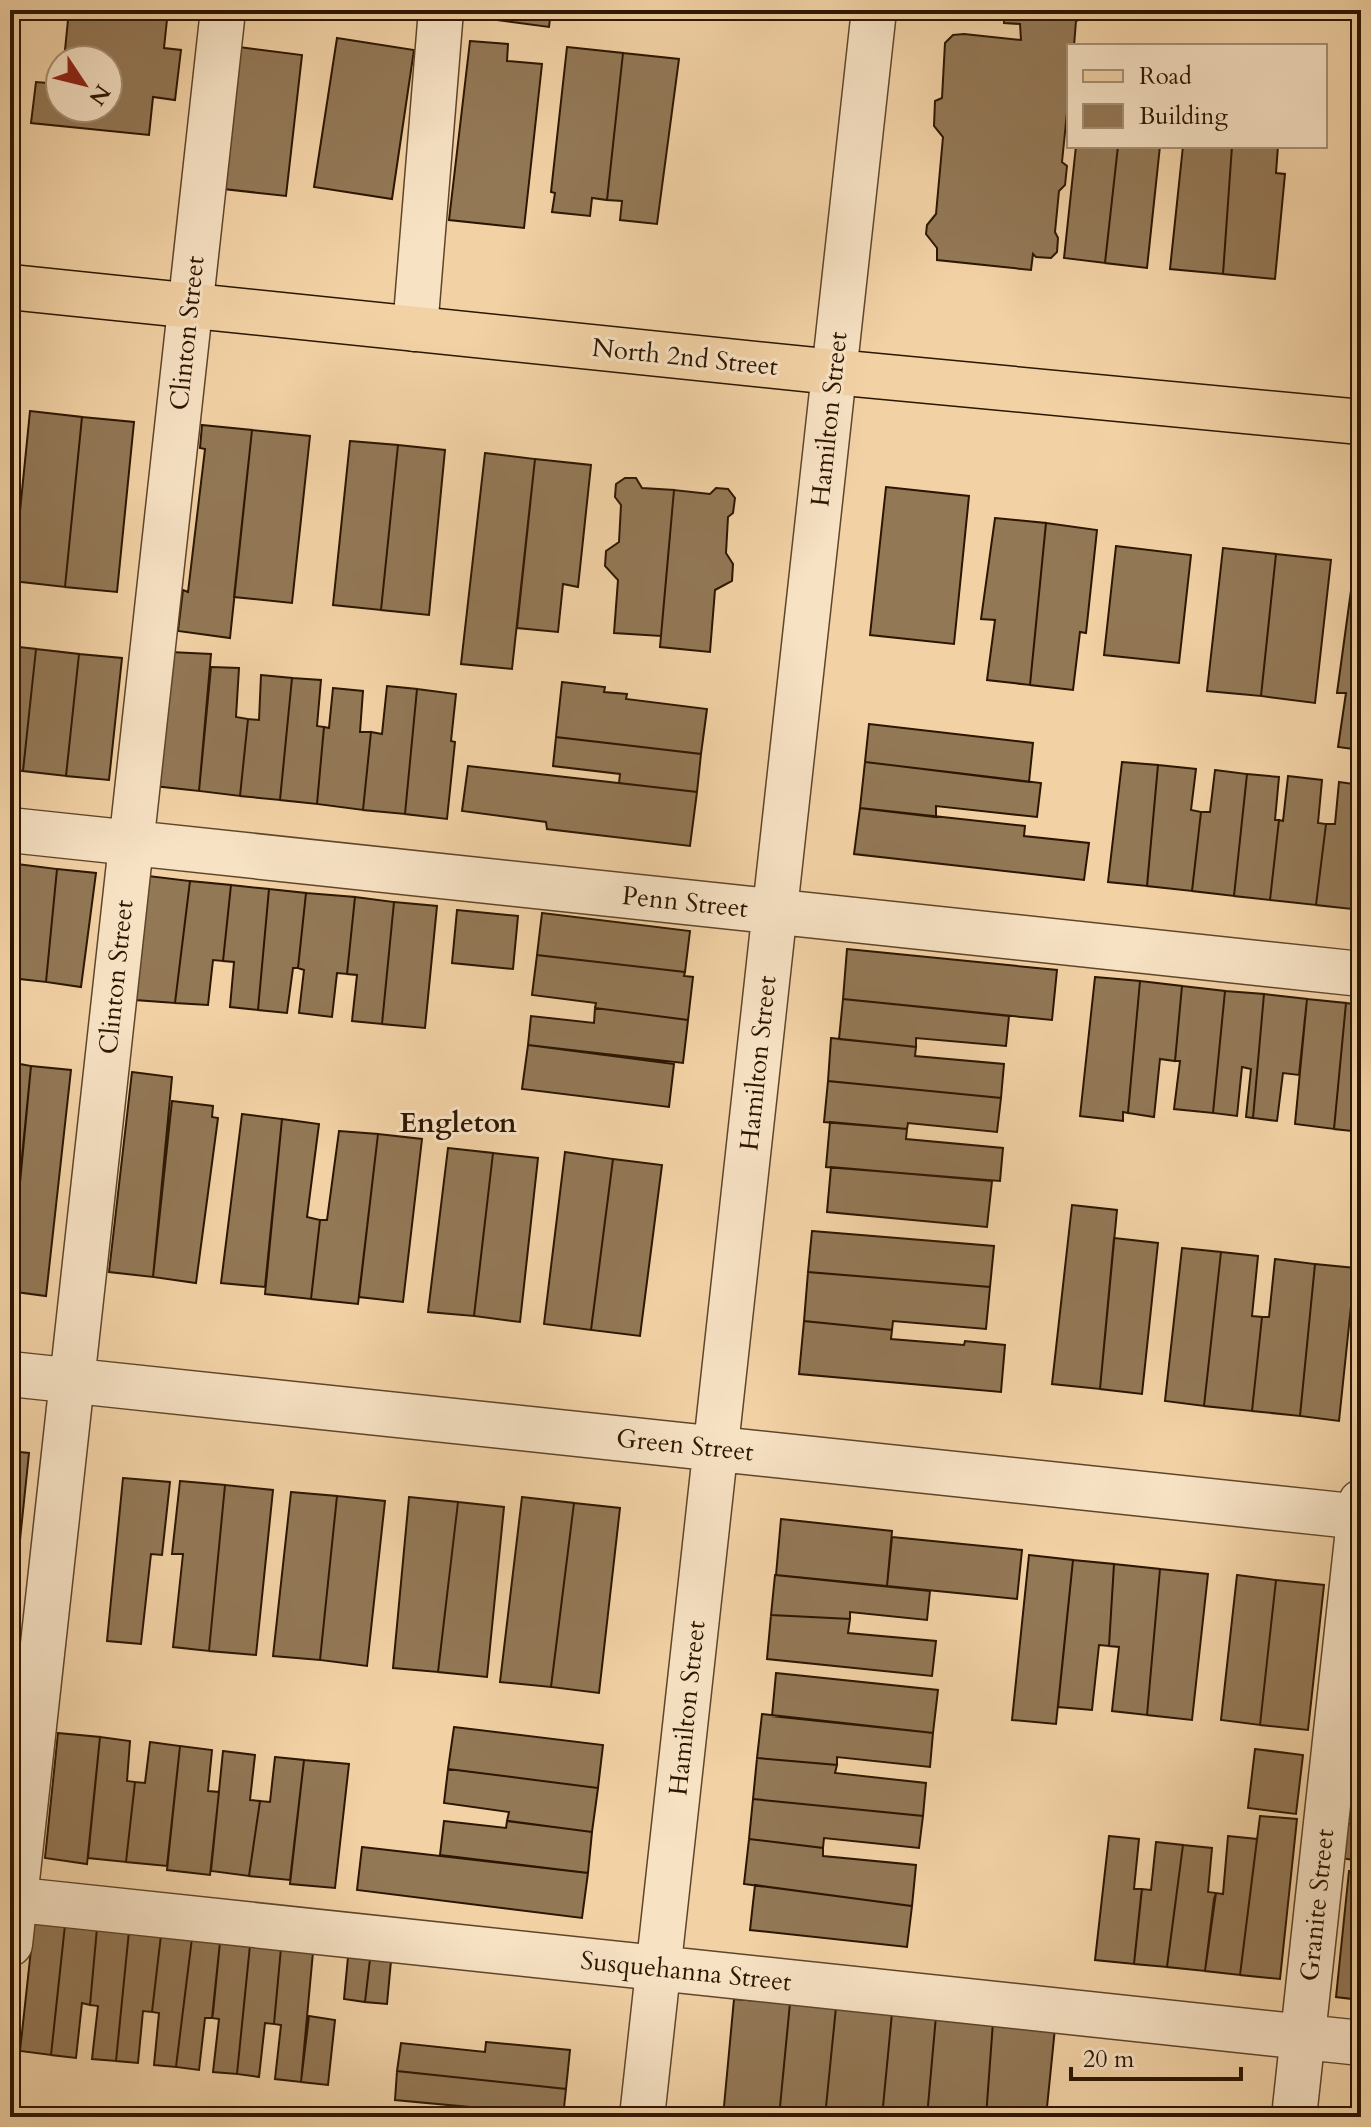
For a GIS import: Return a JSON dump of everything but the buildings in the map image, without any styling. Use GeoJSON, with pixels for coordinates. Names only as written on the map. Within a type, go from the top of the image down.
{"type":"FeatureCollection","features":[{"type":"Feature","properties":{"kind":"main road","name":"North 2nd Street"},"geometry":{"type":"LineString","coordinates":[[10,287],[834,372],[1361,422]]}},
{"type":"Feature","properties":{"kind":"street","name":"Clinton Street"},"geometry":{"type":"LineString","coordinates":[[10,1944],[12,1899],[223,10]]}},
{"type":"Feature","properties":{"kind":"street"},"geometry":{"type":"LineString","coordinates":[[415,329],[441,10]]}},
{"type":"Feature","properties":{"kind":"street","name":"Hamilton Street"},"geometry":{"type":"LineString","coordinates":[[642,2117],[874,10]]}},
{"type":"Feature","properties":{"kind":"street","name":"Penn Street"},"geometry":{"type":"LineString","coordinates":[[10,830],[1361,974]]}},
{"type":"Feature","properties":{"kind":"street","name":"Green Street"},"geometry":{"type":"LineString","coordinates":[[10,1374],[716,1449],[1360,1512]]}},
{"type":"Feature","properties":{"kind":"street","name":"Granite Street"},"geometry":{"type":"LineString","coordinates":[[1294,2117],[1360,1512]]}},
{"type":"Feature","properties":{"kind":"street","name":"Susquehanna Street"},"geometry":{"type":"LineString","coordinates":[[12,1899],[1361,2043]]}},
{"type":"Feature","properties":{"kind":"district","name":"Engleton"},"geometry":{"type":"Point","coordinates":[458,1123]}}]}
